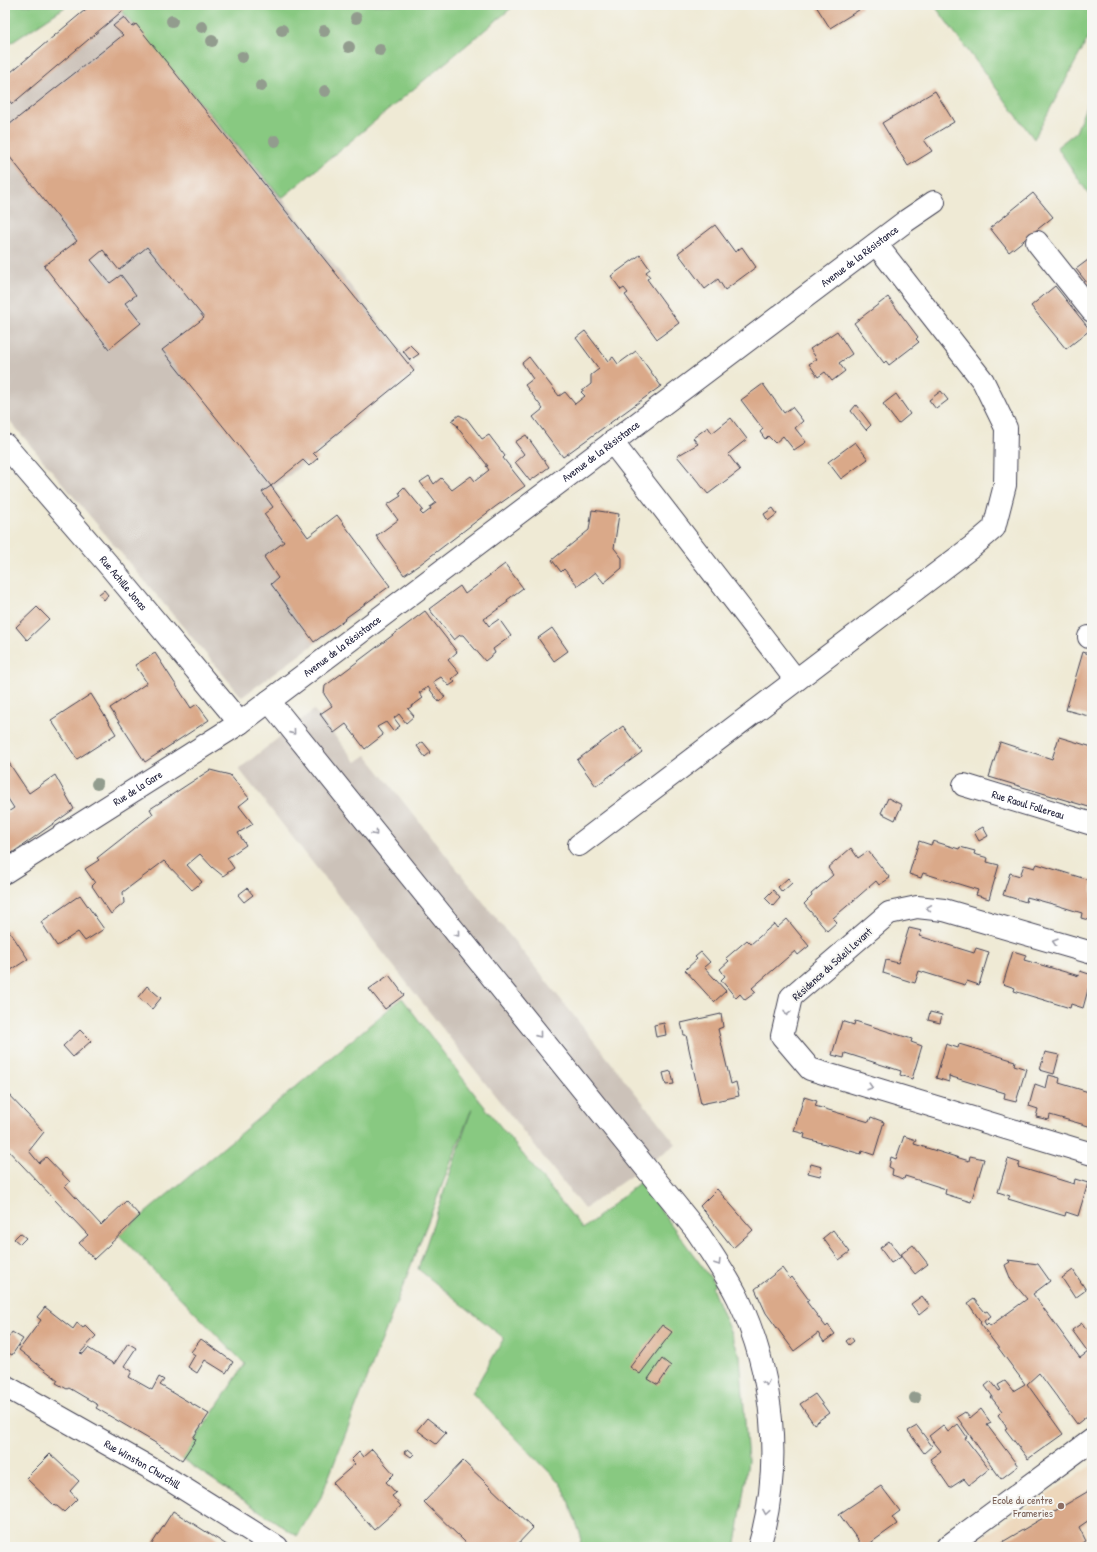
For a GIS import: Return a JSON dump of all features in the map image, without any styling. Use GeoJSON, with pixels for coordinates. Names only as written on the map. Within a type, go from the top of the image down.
{"type":"FeatureCollection","features":[{"type":"Feature","properties":{"kind":"street","name":"Avenue de la Résistance"},"geometry":{"type":"LineString","coordinates":[[269,701],[612,442],[934,202]]}},
{"type":"Feature","properties":{"kind":"street"},"geometry":{"type":"LineString","coordinates":[[1037,242],[1092,311]]}},
{"type":"Feature","properties":{"kind":"street"},"geometry":{"type":"LineString","coordinates":[[579,845],[973,546],[994,528],[1005,485],[1006,428],[984,381],[876,244]]}},
{"type":"Feature","properties":{"kind":"street"},"geometry":{"type":"LineString","coordinates":[[612,442],[796,680]]}},
{"type":"Feature","properties":{"kind":"street","name":"Rue Achille Jonas"},"geometry":{"type":"LineString","coordinates":[[5,445],[112,569],[240,723]]}},
{"type":"Feature","properties":{"kind":"street"},"geometry":{"type":"LineString","coordinates":[[269,701],[696,1230],[727,1278],[744,1313],[757,1348],[769,1403],[772,1444],[771,1475],[759,1547]]}},
{"type":"Feature","properties":{"kind":"street","name":"Rue de la Gare"},"geometry":{"type":"LineString","coordinates":[[5,872],[240,723],[269,701]]}},
{"type":"Feature","properties":{"kind":"street","name":"Rue Raoul Follereau"},"geometry":{"type":"LineString","coordinates":[[964,785],[1092,824]]}},
{"type":"Feature","properties":{"kind":"street","name":"Résidence du Soleil Levant"},"geometry":{"type":"LineString","coordinates":[[1092,953],[944,910],[918,907],[889,913],[791,997],[782,1036],[810,1069],[1092,1154]]}},
{"type":"Feature","properties":{"kind":"street","name":"Rue Winston Churchill"},"geometry":{"type":"LineString","coordinates":[[5,1386],[159,1473],[277,1547]]}},
{"type":"Feature","properties":{"kind":"street"},"geometry":{"type":"LineString","coordinates":[[947,1547],[1092,1440]]}},
{"type":"Feature","properties":{"kind":"shaded area"},"geometry":{"type":"Polygon","coordinates":[[[121,10],[282,198],[416,370],[274,488],[361,610],[242,697],[5,415],[5,105],[121,10]]]}},
{"type":"Feature","properties":{"kind":"shaded area"},"geometry":{"type":"Polygon","coordinates":[[[314,710],[356,762],[366,755],[676,1144],[584,1209],[239,769],[314,710]]]}},
{"type":"Feature","properties":{"kind":"shaded area","name":"Ecole du centre Frameries"},"geometry":{"type":"Polygon","coordinates":[[[1092,1465],[1092,1547],[968,1547],[1092,1465]]]}},
{"type":"Feature","properties":{"kind":"green space"},"geometry":{"type":"Polygon","coordinates":[[[5,5],[68,5],[5,47],[5,5]]]}},
{"type":"Feature","properties":{"kind":"green space"},"geometry":{"type":"Polygon","coordinates":[[[117,5],[515,5],[282,198],[117,5]]]}},
{"type":"Feature","properties":{"kind":"green space"},"geometry":{"type":"Polygon","coordinates":[[[934,5],[1092,5],[1092,31],[1034,139],[934,5]]]}},
{"type":"Feature","properties":{"kind":"green space"},"geometry":{"type":"Polygon","coordinates":[[[1092,91],[1092,199],[1057,147],[1076,132],[1092,91]]]}},
{"type":"Feature","properties":{"kind":"green space"},"geometry":{"type":"Polygon","coordinates":[[[402,998],[476,1096],[583,1229],[640,1182],[715,1284],[712,1288],[740,1356],[748,1461],[735,1547],[580,1547],[581,1536],[565,1492],[559,1482],[472,1393],[504,1338],[418,1269],[472,1108],[321,1497],[297,1536],[182,1459],[245,1364],[119,1235],[402,998]]]}},
{"type":"Feature","properties":{"kind":"building"},"geometry":{"type":"Polygon","coordinates":[[[91,5],[125,5],[127,7],[12,104],[5,96],[5,77],[91,5]]]}},
{"type":"Feature","properties":{"kind":"building"},"geometry":{"type":"Polygon","coordinates":[[[860,5],[862,8],[830,28],[816,6],[860,5]]]}},
{"type":"Feature","properties":{"kind":"building"},"geometry":{"type":"Polygon","coordinates":[[[124,17],[132,27],[136,24],[414,371],[313,453],[318,458],[309,466],[303,460],[271,486],[162,350],[204,318],[147,247],[119,270],[103,250],[91,260],[110,283],[121,275],[136,295],[125,303],[141,323],[109,349],[44,266],[77,241],[5,151],[5,128],[123,35],[113,26],[124,17]]]}},
{"type":"Feature","properties":{"kind":"building"},"geometry":{"type":"Polygon","coordinates":[[[935,91],[954,122],[924,140],[932,151],[908,166],[882,123],[935,91]]]}},
{"type":"Feature","properties":{"kind":"building"},"geometry":{"type":"Polygon","coordinates":[[[1033,193],[1053,217],[1009,252],[990,228],[1033,193]]]}},
{"type":"Feature","properties":{"kind":"building"},"geometry":{"type":"Polygon","coordinates":[[[715,225],[735,252],[742,247],[756,267],[725,290],[718,279],[705,289],[678,253],[715,225]]]}},
{"type":"Feature","properties":{"kind":"building"},"geometry":{"type":"Polygon","coordinates":[[[640,255],[650,269],[646,272],[650,277],[647,279],[679,323],[657,339],[625,295],[628,293],[624,288],[621,290],[611,276],[640,255]]]}},
{"type":"Feature","properties":{"kind":"building"},"geometry":{"type":"Polygon","coordinates":[[[1092,257],[1092,289],[1076,269],[1092,257]]]}},
{"type":"Feature","properties":{"kind":"building"},"geometry":{"type":"Polygon","coordinates":[[[1055,286],[1090,330],[1066,349],[1031,306],[1055,286]]]}},
{"type":"Feature","properties":{"kind":"building"},"geometry":{"type":"Polygon","coordinates":[[[888,297],[918,337],[916,339],[919,342],[889,365],[886,361],[884,363],[854,323],[888,297]]]}},
{"type":"Feature","properties":{"kind":"building"},"geometry":{"type":"Polygon","coordinates":[[[585,331],[608,361],[613,357],[618,364],[636,351],[661,386],[563,457],[533,417],[543,409],[525,385],[533,379],[522,363],[529,357],[559,396],[565,392],[575,404],[585,396],[581,392],[591,384],[591,375],[599,369],[576,338],[585,331]]]}},
{"type":"Feature","properties":{"kind":"building"},"geometry":{"type":"Polygon","coordinates":[[[837,331],[852,354],[839,363],[845,371],[832,381],[825,372],[818,377],[809,364],[817,359],[810,349],[837,331]]]}},
{"type":"Feature","properties":{"kind":"building"},"geometry":{"type":"Polygon","coordinates":[[[410,345],[419,354],[410,360],[403,351],[410,345]]]}},
{"type":"Feature","properties":{"kind":"building"},"geometry":{"type":"Polygon","coordinates":[[[763,384],[784,413],[792,407],[803,421],[795,428],[806,442],[794,450],[783,436],[775,443],[768,436],[765,439],[760,432],[763,429],[741,400],[763,384]]]}},
{"type":"Feature","properties":{"kind":"building"},"geometry":{"type":"Polygon","coordinates":[[[941,391],[948,400],[936,409],[929,400],[941,391]]]}},
{"type":"Feature","properties":{"kind":"building"},"geometry":{"type":"Polygon","coordinates":[[[896,394],[910,414],[898,424],[883,404],[896,394]]]}},
{"type":"Feature","properties":{"kind":"building"},"geometry":{"type":"Polygon","coordinates":[[[856,405],[871,425],[866,430],[851,411],[856,405]]]}},
{"type":"Feature","properties":{"kind":"building"},"geometry":{"type":"Polygon","coordinates":[[[459,415],[467,419],[482,439],[489,435],[505,456],[503,458],[525,486],[404,575],[376,536],[398,520],[387,505],[401,496],[399,492],[404,487],[423,510],[420,512],[423,515],[436,503],[420,482],[429,476],[434,484],[441,478],[452,490],[471,476],[475,481],[489,470],[486,466],[488,466],[457,427],[458,426],[451,421],[459,415]]]}},
{"type":"Feature","properties":{"kind":"building"},"geometry":{"type":"Polygon","coordinates":[[[731,418],[747,439],[728,454],[740,470],[708,494],[677,456],[698,444],[693,438],[708,427],[712,433],[731,418]]]}},
{"type":"Feature","properties":{"kind":"building"},"geometry":{"type":"Polygon","coordinates":[[[526,435],[549,467],[530,481],[515,462],[524,454],[515,442],[526,435]]]}},
{"type":"Feature","properties":{"kind":"building"},"geometry":{"type":"Polygon","coordinates":[[[855,442],[868,459],[841,479],[828,462],[855,442]]]}},
{"type":"Feature","properties":{"kind":"building"},"geometry":{"type":"Polygon","coordinates":[[[271,486],[308,537],[337,515],[390,586],[314,642],[271,584],[278,578],[264,557],[284,542],[264,514],[273,507],[262,492],[271,486]]]}},
{"type":"Feature","properties":{"kind":"building"},"geometry":{"type":"Polygon","coordinates":[[[773,508],[777,514],[768,521],[764,514],[773,508]]]}},
{"type":"Feature","properties":{"kind":"building"},"geometry":{"type":"Polygon","coordinates":[[[592,510],[619,514],[614,548],[622,558],[622,568],[604,583],[595,572],[578,586],[564,569],[561,572],[552,560],[589,530],[592,510]]]}},
{"type":"Feature","properties":{"kind":"building"},"geometry":{"type":"Polygon","coordinates":[[[505,564],[523,588],[507,600],[508,602],[484,619],[489,626],[499,619],[511,636],[493,649],[495,653],[485,661],[463,635],[460,635],[454,640],[429,609],[460,586],[465,594],[505,564]]]}},
{"type":"Feature","properties":{"kind":"building"},"geometry":{"type":"Polygon","coordinates":[[[104,590],[108,595],[104,600],[99,594],[104,590]]]}},
{"type":"Feature","properties":{"kind":"building"},"geometry":{"type":"Polygon","coordinates":[[[37,607],[49,619],[27,640],[16,627],[37,607]]]}},
{"type":"Feature","properties":{"kind":"building"},"geometry":{"type":"Polygon","coordinates":[[[425,611],[457,652],[448,660],[459,673],[452,679],[455,682],[449,686],[441,677],[433,682],[445,697],[439,702],[428,687],[419,693],[423,698],[408,709],[414,716],[406,723],[399,714],[394,718],[400,726],[393,731],[386,722],[377,727],[383,735],[365,749],[346,724],[334,733],[320,714],[332,706],[324,694],[325,686],[425,611]]]}},
{"type":"Feature","properties":{"kind":"building"},"geometry":{"type":"Polygon","coordinates":[[[552,628],[568,651],[554,661],[538,638],[552,628]]]}},
{"type":"Feature","properties":{"kind":"building"},"geometry":{"type":"Polygon","coordinates":[[[1083,652],[1092,655],[1092,717],[1066,710],[1083,652]]]}},
{"type":"Feature","properties":{"kind":"building"},"geometry":{"type":"Polygon","coordinates":[[[155,653],[191,708],[197,704],[209,720],[145,762],[110,708],[147,683],[135,665],[155,653]]]}},
{"type":"Feature","properties":{"kind":"building"},"geometry":{"type":"Polygon","coordinates":[[[91,694],[116,734],[77,759],[51,720],[91,694]]]}},
{"type":"Feature","properties":{"kind":"building"},"geometry":{"type":"Polygon","coordinates":[[[623,726],[642,752],[596,786],[577,760],[623,726]]]}},
{"type":"Feature","properties":{"kind":"building"},"geometry":{"type":"Polygon","coordinates":[[[1059,737],[1092,747],[1092,808],[989,777],[1000,742],[1052,759],[1059,737]]]}},
{"type":"Feature","properties":{"kind":"building"},"geometry":{"type":"Polygon","coordinates":[[[423,742],[431,752],[425,757],[417,746],[423,742]]]}},
{"type":"Feature","properties":{"kind":"building"},"geometry":{"type":"Polygon","coordinates":[[[5,757],[29,793],[55,775],[74,809],[5,858],[5,814],[14,808],[5,794],[5,757]]]}},
{"type":"Feature","properties":{"kind":"building"},"geometry":{"type":"Polygon","coordinates":[[[210,770],[230,775],[249,798],[239,806],[253,824],[238,833],[246,845],[227,858],[234,868],[223,876],[200,854],[187,865],[202,882],[192,890],[164,861],[123,892],[124,903],[111,914],[92,886],[95,883],[85,869],[99,860],[97,858],[153,814],[150,809],[210,770]]]}},
{"type":"Feature","properties":{"kind":"building"},"geometry":{"type":"Polygon","coordinates":[[[888,798],[902,805],[895,820],[881,813],[888,798]]]}},
{"type":"Feature","properties":{"kind":"building"},"geometry":{"type":"Polygon","coordinates":[[[983,827],[988,836],[979,841],[974,832],[983,827]]]}},
{"type":"Feature","properties":{"kind":"building"},"geometry":{"type":"Polygon","coordinates":[[[919,841],[931,845],[933,841],[959,849],[960,847],[975,851],[974,854],[988,858],[987,862],[999,865],[989,899],[976,895],[978,890],[923,873],[921,878],[909,874],[919,841]]]}},
{"type":"Feature","properties":{"kind":"building"},"geometry":{"type":"Polygon","coordinates":[[[851,848],[858,858],[868,851],[890,878],[879,885],[876,881],[833,918],[837,922],[827,931],[804,904],[812,896],[811,894],[833,875],[828,868],[851,848]]]}},
{"type":"Feature","properties":{"kind":"building"},"geometry":{"type":"Polygon","coordinates":[[[1037,864],[1092,881],[1092,921],[1081,918],[1082,913],[1056,905],[1027,897],[1026,902],[1003,895],[1010,873],[1020,876],[1024,865],[1035,868],[1037,864]]]}},
{"type":"Feature","properties":{"kind":"building"},"geometry":{"type":"Polygon","coordinates":[[[788,878],[792,883],[782,892],[778,887],[788,878]]]}},
{"type":"Feature","properties":{"kind":"building"},"geometry":{"type":"Polygon","coordinates":[[[247,888],[253,895],[244,902],[238,895],[247,888]]]}},
{"type":"Feature","properties":{"kind":"building"},"geometry":{"type":"Polygon","coordinates":[[[773,890],[780,898],[773,906],[765,898],[773,890]]]}},
{"type":"Feature","properties":{"kind":"building"},"geometry":{"type":"Polygon","coordinates":[[[80,895],[104,929],[85,941],[78,932],[57,946],[41,922],[80,895]]]}},
{"type":"Feature","properties":{"kind":"building"},"geometry":{"type":"Polygon","coordinates":[[[787,919],[809,946],[798,955],[795,951],[752,988],[756,992],[745,1000],[740,994],[736,998],[721,980],[725,976],[720,969],[729,961],[726,958],[747,940],[751,944],[774,924],[777,928],[787,919]]]}},
{"type":"Feature","properties":{"kind":"building"},"geometry":{"type":"Polygon","coordinates":[[[909,928],[922,931],[919,936],[974,953],[976,948],[989,952],[979,985],[967,981],[965,985],[919,971],[915,983],[883,973],[886,960],[898,963],[909,928]]]}},
{"type":"Feature","properties":{"kind":"building"},"geometry":{"type":"Polygon","coordinates":[[[8,929],[28,959],[5,974],[5,931],[8,929]]]}},
{"type":"Feature","properties":{"kind":"building"},"geometry":{"type":"Polygon","coordinates":[[[1013,951],[1026,955],[1024,960],[1079,976],[1080,971],[1092,975],[1083,1008],[1071,1004],[1070,1008],[1014,991],[1015,988],[1003,984],[1013,951]]]}},
{"type":"Feature","properties":{"kind":"building"},"geometry":{"type":"Polygon","coordinates":[[[701,952],[710,962],[704,967],[726,991],[714,1002],[685,970],[697,959],[695,957],[701,952]]]}},
{"type":"Feature","properties":{"kind":"building"},"geometry":{"type":"Polygon","coordinates":[[[389,975],[404,995],[385,1009],[369,989],[389,975]]]}},
{"type":"Feature","properties":{"kind":"building"},"geometry":{"type":"Polygon","coordinates":[[[147,986],[161,998],[152,1009],[138,997],[147,986]]]}},
{"type":"Feature","properties":{"kind":"building"},"geometry":{"type":"Polygon","coordinates":[[[930,1012],[942,1015],[940,1023],[928,1020],[930,1012]]]}},
{"type":"Feature","properties":{"kind":"building"},"geometry":{"type":"Polygon","coordinates":[[[721,1014],[723,1027],[718,1029],[731,1084],[736,1082],[739,1096],[701,1104],[686,1035],[684,1035],[681,1023],[721,1014]]]}},
{"type":"Feature","properties":{"kind":"building"},"geometry":{"type":"Polygon","coordinates":[[[842,1021],[854,1025],[855,1021],[912,1039],[911,1042],[922,1046],[912,1079],[900,1075],[901,1071],[845,1053],[844,1058],[832,1055],[842,1021]]]}},
{"type":"Feature","properties":{"kind":"building"},"geometry":{"type":"Polygon","coordinates":[[[664,1023],[666,1035],[656,1037],[654,1025],[664,1023]]]}},
{"type":"Feature","properties":{"kind":"building"},"geometry":{"type":"Polygon","coordinates":[[[80,1030],[91,1041],[73,1057],[63,1046],[80,1030]]]}},
{"type":"Feature","properties":{"kind":"building"},"geometry":{"type":"Polygon","coordinates":[[[946,1044],[958,1048],[959,1044],[1015,1061],[1014,1065],[1026,1069],[1016,1102],[1004,1099],[1005,1093],[949,1076],[949,1082],[936,1078],[946,1044]]]}},
{"type":"Feature","properties":{"kind":"building"},"geometry":{"type":"Polygon","coordinates":[[[1045,1052],[1059,1055],[1054,1074],[1040,1070],[1045,1052]]]}},
{"type":"Feature","properties":{"kind":"building"},"geometry":{"type":"Polygon","coordinates":[[[671,1071],[674,1084],[666,1085],[663,1073],[671,1071]]]}},
{"type":"Feature","properties":{"kind":"building"},"geometry":{"type":"Polygon","coordinates":[[[1049,1075],[1060,1078],[1059,1083],[1092,1093],[1092,1127],[1050,1115],[1049,1120],[1036,1117],[1038,1109],[1029,1106],[1035,1084],[1046,1088],[1049,1075]]]}},
{"type":"Feature","properties":{"kind":"building"},"geometry":{"type":"Polygon","coordinates":[[[5,1091],[44,1132],[29,1151],[39,1163],[46,1157],[70,1182],[65,1186],[101,1225],[126,1201],[140,1216],[94,1259],[79,1243],[88,1235],[5,1147],[5,1091]]]}},
{"type":"Feature","properties":{"kind":"building"},"geometry":{"type":"Polygon","coordinates":[[[804,1097],[817,1101],[815,1106],[869,1122],[871,1117],[884,1122],[874,1155],[862,1151],[861,1154],[804,1138],[805,1134],[794,1131],[804,1097]]]}},
{"type":"Feature","properties":{"kind":"building"},"geometry":{"type":"Polygon","coordinates":[[[904,1136],[916,1140],[914,1144],[969,1161],[970,1156],[984,1159],[971,1202],[945,1194],[946,1189],[905,1176],[904,1179],[892,1175],[893,1169],[889,1167],[891,1157],[896,1159],[904,1136]]]}},
{"type":"Feature","properties":{"kind":"building"},"geometry":{"type":"Polygon","coordinates":[[[1008,1159],[1020,1163],[1018,1167],[1074,1184],[1075,1179],[1088,1183],[1078,1216],[1066,1212],[1065,1216],[1008,1199],[1010,1196],[998,1192],[1008,1159]]]}},
{"type":"Feature","properties":{"kind":"building"},"geometry":{"type":"Polygon","coordinates":[[[811,1164],[822,1167],[820,1176],[808,1173],[811,1164]]]}},
{"type":"Feature","properties":{"kind":"building"},"geometry":{"type":"Polygon","coordinates":[[[717,1189],[753,1230],[733,1248],[700,1206],[717,1189]]]}},
{"type":"Feature","properties":{"kind":"building"},"geometry":{"type":"Polygon","coordinates":[[[833,1230],[850,1252],[839,1260],[823,1238],[833,1230]]]}},
{"type":"Feature","properties":{"kind":"building"},"geometry":{"type":"Polygon","coordinates":[[[20,1233],[26,1238],[20,1244],[14,1239],[20,1233]]]}},
{"type":"Feature","properties":{"kind":"building"},"geometry":{"type":"Polygon","coordinates":[[[889,1241],[901,1257],[891,1263],[880,1248],[889,1241]]]}},
{"type":"Feature","properties":{"kind":"building"},"geometry":{"type":"Polygon","coordinates":[[[913,1245],[928,1264],[915,1274],[900,1255],[913,1245]]]}},
{"type":"Feature","properties":{"kind":"building"},"geometry":{"type":"Polygon","coordinates":[[[1008,1260],[1038,1264],[1050,1281],[1033,1294],[1080,1358],[1088,1352],[1072,1330],[1082,1323],[1086,1329],[1092,1324],[1092,1412],[1077,1424],[1039,1373],[1027,1384],[1063,1434],[1028,1459],[1005,1429],[1007,1428],[998,1415],[1002,1411],[991,1397],[993,1397],[985,1386],[991,1381],[999,1391],[1001,1390],[998,1385],[1005,1381],[1013,1391],[1025,1384],[980,1323],[981,1322],[968,1303],[974,1299],[985,1312],[987,1311],[991,1316],[984,1321],[986,1325],[988,1323],[990,1326],[1027,1299],[1011,1280],[1005,1265],[1010,1262],[1008,1260]]]}},
{"type":"Feature","properties":{"kind":"building"},"geometry":{"type":"Polygon","coordinates":[[[782,1268],[790,1279],[792,1277],[809,1300],[806,1301],[826,1327],[828,1325],[835,1334],[824,1342],[818,1333],[794,1351],[766,1313],[755,1289],[782,1268]]]}},
{"type":"Feature","properties":{"kind":"building"},"geometry":{"type":"Polygon","coordinates":[[[1073,1270],[1086,1290],[1075,1298],[1062,1278],[1073,1270]]]}},
{"type":"Feature","properties":{"kind":"building"},"geometry":{"type":"Polygon","coordinates":[[[922,1296],[930,1306],[919,1315],[911,1304],[922,1296]]]}},
{"type":"Feature","properties":{"kind":"building"},"geometry":{"type":"Polygon","coordinates":[[[45,1307],[73,1329],[77,1323],[83,1328],[85,1325],[96,1336],[80,1353],[83,1354],[88,1348],[114,1364],[128,1343],[136,1348],[124,1366],[132,1371],[129,1377],[152,1390],[159,1377],[164,1380],[160,1385],[209,1414],[193,1438],[196,1439],[182,1460],[96,1408],[98,1405],[69,1388],[67,1389],[56,1383],[58,1380],[19,1350],[41,1320],[37,1317],[45,1307]]]}},
{"type":"Feature","properties":{"kind":"building"},"geometry":{"type":"Polygon","coordinates":[[[662,1325],[672,1332],[640,1374],[630,1367],[662,1325]]]}},
{"type":"Feature","properties":{"kind":"building"},"geometry":{"type":"Polygon","coordinates":[[[12,1332],[23,1339],[12,1355],[5,1351],[5,1337],[8,1338],[12,1332]]]}},
{"type":"Feature","properties":{"kind":"building"},"geometry":{"type":"Polygon","coordinates":[[[851,1337],[854,1341],[849,1345],[846,1341],[851,1337]]]}},
{"type":"Feature","properties":{"kind":"building"},"geometry":{"type":"Polygon","coordinates":[[[201,1339],[233,1362],[226,1373],[205,1360],[197,1373],[188,1367],[195,1355],[191,1352],[201,1339]]]}},
{"type":"Feature","properties":{"kind":"building"},"geometry":{"type":"Polygon","coordinates":[[[662,1359],[671,1366],[658,1385],[648,1379],[662,1359]]]}},
{"type":"Feature","properties":{"kind":"building"},"geometry":{"type":"Polygon","coordinates":[[[815,1394],[829,1413],[814,1424],[800,1404],[815,1394]]]}},
{"type":"Feature","properties":{"kind":"building"},"geometry":{"type":"Polygon","coordinates":[[[981,1409],[991,1423],[987,1425],[1018,1466],[1001,1479],[957,1417],[965,1412],[970,1418],[981,1409]]]}},
{"type":"Feature","properties":{"kind":"building"},"geometry":{"type":"Polygon","coordinates":[[[427,1418],[446,1433],[436,1444],[417,1430],[427,1418]]]}},
{"type":"Feature","properties":{"kind":"building"},"geometry":{"type":"Polygon","coordinates":[[[958,1424],[967,1437],[965,1438],[989,1469],[969,1485],[964,1479],[950,1488],[930,1459],[941,1451],[929,1436],[943,1425],[948,1432],[958,1424]]]}},
{"type":"Feature","properties":{"kind":"building"},"geometry":{"type":"Polygon","coordinates":[[[917,1426],[932,1446],[924,1453],[908,1431],[917,1426]]]}},
{"type":"Feature","properties":{"kind":"building"},"geometry":{"type":"Polygon","coordinates":[[[372,1449],[394,1474],[386,1482],[396,1493],[392,1496],[401,1506],[374,1530],[333,1483],[355,1464],[351,1460],[359,1452],[363,1457],[372,1449]]]}},
{"type":"Feature","properties":{"kind":"building"},"geometry":{"type":"Polygon","coordinates":[[[408,1449],[414,1454],[411,1457],[404,1452],[408,1449]]]}},
{"type":"Feature","properties":{"kind":"building"},"geometry":{"type":"Polygon","coordinates":[[[50,1454],[79,1481],[70,1491],[77,1499],[64,1512],[55,1506],[26,1478],[50,1454]]]}},
{"type":"Feature","properties":{"kind":"building"},"geometry":{"type":"Polygon","coordinates":[[[463,1461],[533,1528],[515,1547],[466,1547],[465,1542],[424,1502],[463,1461]]]}},
{"type":"Feature","properties":{"kind":"building"},"geometry":{"type":"Polygon","coordinates":[[[881,1486],[900,1511],[892,1517],[897,1524],[863,1547],[839,1514],[881,1486]]]}},
{"type":"Feature","properties":{"kind":"building"},"geometry":{"type":"Polygon","coordinates":[[[1092,1489],[1092,1518],[1079,1527],[1086,1541],[1076,1547],[994,1547],[1092,1489]]]}},
{"type":"Feature","properties":{"kind":"building"},"geometry":{"type":"Polygon","coordinates":[[[173,1511],[230,1547],[194,1547],[190,1545],[189,1547],[150,1547],[173,1511]]]}},
{"type":"Feature","properties":{"kind":"place","name":"Ecole du centre Frameries"},"geometry":{"type":"Point","coordinates":[1061,1506]}}]}
